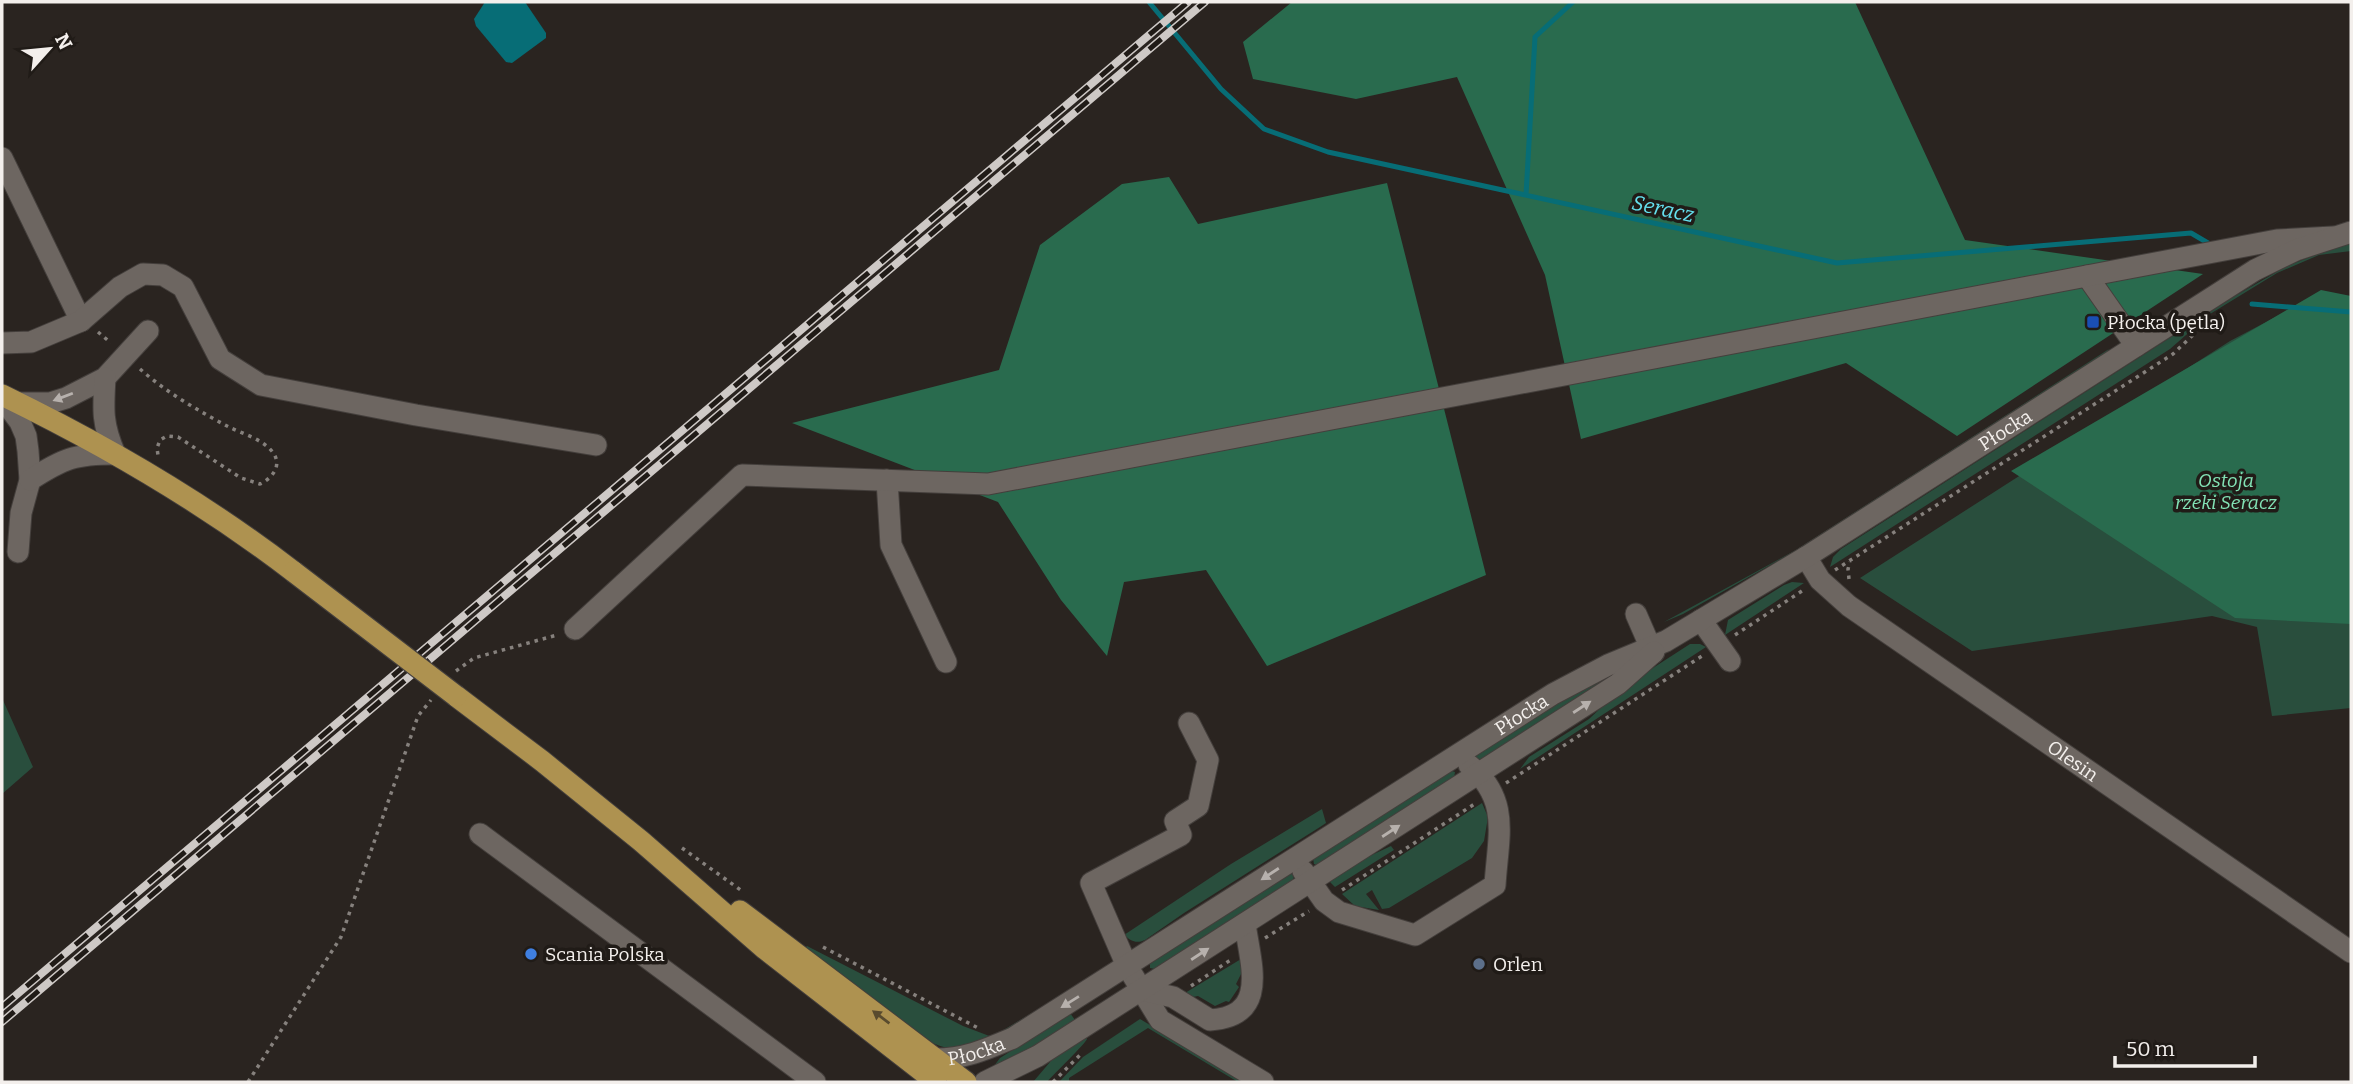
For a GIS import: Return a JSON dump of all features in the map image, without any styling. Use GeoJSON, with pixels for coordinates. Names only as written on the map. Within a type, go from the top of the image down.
{"type":"FeatureCollection","features":[{"type":"Feature","properties":{"kind":"main road"},"geometry":{"type":"LineString","coordinates":[[7,399],[115,454],[245,534],[542,761],[641,841],[765,949],[936,1082]]}},
{"type":"Feature","properties":{"kind":"main road"},"geometry":{"type":"LineString","coordinates":[[641,841],[784,943],[969,1082]]}},
{"type":"Feature","properties":{"kind":"street"},"geometry":{"type":"LineString","coordinates":[[2,158],[81,321]]}},
{"type":"Feature","properties":{"kind":"street"},"geometry":{"type":"LineString","coordinates":[[575,629],[742,475],[988,484],[2277,240],[2342,234]]}},
{"type":"Feature","properties":{"kind":"street","name":"Płocka"},"geometry":{"type":"LineString","coordinates":[[936,1059],[960,1058],[1013,1038],[1553,694],[1608,665],[1656,647],[1701,620],[1805,557],[2255,270],[2297,250],[2342,234]]}},
{"type":"Feature","properties":{"kind":"street"},"geometry":{"type":"LineString","coordinates":[[2,343],[31,342],[81,321],[131,280],[143,274],[163,275],[183,287],[220,359],[261,385],[416,415],[596,445]]}},
{"type":"Feature","properties":{"kind":"street"},"geometry":{"type":"LineString","coordinates":[[2087,276],[2136,346]]}},
{"type":"Feature","properties":{"kind":"street"},"geometry":{"type":"LineString","coordinates":[[7,399],[50,403],[66,398],[105,378],[148,331]]}},
{"type":"Feature","properties":{"kind":"street"},"geometry":{"type":"LineString","coordinates":[[30,480],[66,458],[84,454],[115,454],[105,431],[105,378]]}},
{"type":"Feature","properties":{"kind":"street"},"geometry":{"type":"LineString","coordinates":[[7,399],[26,436],[30,480],[21,513],[18,552]]}},
{"type":"Feature","properties":{"kind":"street"},"geometry":{"type":"LineString","coordinates":[[887,480],[891,545],[946,662]]}},
{"type":"Feature","properties":{"kind":"street","name":"Olesin"},"geometry":{"type":"LineString","coordinates":[[1805,557],[1820,580],[1849,606],[2351,952]]}},
{"type":"Feature","properties":{"kind":"street"},"geometry":{"type":"LineString","coordinates":[[1636,614],[1656,647]]}},
{"type":"Feature","properties":{"kind":"street"},"geometry":{"type":"LineString","coordinates":[[1701,620],[1725,653]]}},
{"type":"Feature","properties":{"kind":"street","name":"Płocka"},"geometry":{"type":"LineString","coordinates":[[969,1082],[1038,1056],[1618,684],[1656,647]]}},
{"type":"Feature","properties":{"kind":"street"},"geometry":{"type":"LineString","coordinates":[[1189,723],[1208,760],[1198,806],[1175,821],[1181,835],[1091,883],[1127,966],[1160,1020],[1263,1082]]}},
{"type":"Feature","properties":{"kind":"street"},"geometry":{"type":"LineString","coordinates":[[1294,858],[1324,901],[1339,912],[1415,935],[1495,885],[1499,810],[1493,792],[1480,774],[1457,755]]}},
{"type":"Feature","properties":{"kind":"street"},"geometry":{"type":"LineString","coordinates":[[480,834],[815,1082]]}},
{"type":"Feature","properties":{"kind":"street"},"geometry":{"type":"LineString","coordinates":[[1142,990],[1173,997],[1210,1020],[1233,1017],[1244,1009],[1252,993],[1252,971],[1245,924]]}},
{"type":"Feature","properties":{"kind":"street","name":"Płocka"},"geometry":{"type":"LineString","coordinates":[[969,1082],[1013,1038]]}},
{"type":"Feature","properties":{"kind":"street","name":"Płocka"},"geometry":{"type":"LineString","coordinates":[[1021,1082],[1038,1056]]}},
{"type":"Feature","properties":{"kind":"path"},"geometry":{"type":"LineString","coordinates":[[1173,997],[1493,792],[1725,653],[1820,580],[2173,354],[2196,332]]}},
{"type":"Feature","properties":{"kind":"path"},"geometry":{"type":"LineString","coordinates":[[138,367],[168,391],[264,444],[274,454],[276,461],[275,471],[270,479],[260,484],[241,478],[178,437],[167,436],[160,440],[156,453],[165,461]]}},
{"type":"Feature","properties":{"kind":"path"},"geometry":{"type":"LineString","coordinates":[[1850,561],[1848,569],[1852,583]]}},
{"type":"Feature","properties":{"kind":"path"},"geometry":{"type":"LineString","coordinates":[[453,674],[474,658],[575,629]]}},
{"type":"Feature","properties":{"kind":"path"},"geometry":{"type":"LineString","coordinates":[[248,1082],[341,937],[418,716],[434,695]]}},
{"type":"Feature","properties":{"kind":"path"},"geometry":{"type":"LineString","coordinates":[[682,848],[746,894]]}},
{"type":"Feature","properties":{"kind":"path"},"geometry":{"type":"LineString","coordinates":[[822,947],[989,1033]]}},
{"type":"Feature","properties":{"kind":"path"},"geometry":{"type":"LineString","coordinates":[[1053,1082],[1086,1049]]}},
{"type":"Feature","properties":{"kind":"green space"},"geometry":{"type":"Polygon","coordinates":[[[1292,2],[1855,2],[1965,240],[2203,274],[1957,436],[1846,363],[1581,439],[1545,275],[1457,77],[1356,99],[1253,79],[1243,42],[1292,2]]]}},
{"type":"Feature","properties":{"kind":"green space"},"geometry":{"type":"Polygon","coordinates":[[[1169,177],[1198,224],[1387,183],[1486,575],[1267,666],[1206,570],[1124,582],[1107,656],[1061,600],[998,502],[792,423],[999,370],[1040,245],[1122,184],[1169,177]]]}},
{"type":"Feature","properties":{"kind":"green space"},"geometry":{"type":"Polygon","coordinates":[[[2351,242],[2351,251],[2319,255],[2277,273],[2210,314],[2170,349],[1830,567],[1833,557],[1841,549],[2235,296],[2289,265],[2351,242]]]}},
{"type":"Feature","properties":{"kind":"green space","name":"Ostoja rzeki Seracz"},"geometry":{"type":"Polygon","coordinates":[[[2321,290],[2351,296],[2351,624],[2235,618],[2011,471],[2321,290]]]}},
{"type":"Feature","properties":{"kind":"green space","name":"Ostoja rzeki Seracz"},"geometry":{"type":"Polygon","coordinates":[[[2289,310],[2351,319],[2351,708],[2272,716],[2257,627],[2212,616],[1972,651],[1860,578],[2230,341],[2289,310]]]}},
{"type":"Feature","properties":{"kind":"green space"},"geometry":{"type":"Polygon","coordinates":[[[2109,349],[1818,538],[1683,614],[1664,622],[1796,550],[2109,349]]]}},
{"type":"Feature","properties":{"kind":"green space"},"geometry":{"type":"Polygon","coordinates":[[[1792,582],[1804,583],[1725,635],[1728,620],[1792,582]]]}},
{"type":"Feature","properties":{"kind":"green space"},"geometry":{"type":"Polygon","coordinates":[[[1690,644],[1706,647],[1520,769],[1529,757],[1589,719],[1622,688],[1690,644]]]}},
{"type":"Feature","properties":{"kind":"green space"},"geometry":{"type":"Polygon","coordinates":[[[1642,657],[1480,761],[1474,757],[1547,708],[1642,657]]]}},
{"type":"Feature","properties":{"kind":"green space"},"geometry":{"type":"Polygon","coordinates":[[[2,698],[33,767],[2,794],[2,698]]]}},
{"type":"Feature","properties":{"kind":"green space"},"geometry":{"type":"Polygon","coordinates":[[[1449,770],[1455,772],[1454,778],[1317,865],[1314,864],[1313,858],[1449,770]]]}},
{"type":"Feature","properties":{"kind":"green space"},"geometry":{"type":"Polygon","coordinates":[[[1482,803],[1488,817],[1484,841],[1472,858],[1389,908],[1382,909],[1372,890],[1366,894],[1379,910],[1355,906],[1342,894],[1482,803]]]}},
{"type":"Feature","properties":{"kind":"green space"},"geometry":{"type":"Polygon","coordinates":[[[1322,809],[1326,823],[1145,940],[1134,941],[1124,935],[1231,864],[1322,809]]]}},
{"type":"Feature","properties":{"kind":"green space"},"geometry":{"type":"Polygon","coordinates":[[[1391,846],[1394,850],[1335,887],[1328,880],[1331,874],[1391,846]]]}},
{"type":"Feature","properties":{"kind":"green space"},"geometry":{"type":"Polygon","coordinates":[[[1291,873],[1293,880],[1155,969],[1150,968],[1150,963],[1291,873]]]}},
{"type":"Feature","properties":{"kind":"green space"},"geometry":{"type":"Polygon","coordinates":[[[807,946],[963,1026],[992,1037],[1060,996],[1061,998],[1010,1028],[981,1043],[969,1048],[948,1048],[928,1041],[805,948],[807,946]]]}},
{"type":"Feature","properties":{"kind":"green space"},"geometry":{"type":"Polygon","coordinates":[[[1241,959],[1243,970],[1236,984],[1239,987],[1229,1002],[1215,1006],[1198,996],[1185,993],[1241,959]]]}},
{"type":"Feature","properties":{"kind":"green space"},"geometry":{"type":"Polygon","coordinates":[[[1070,1013],[1075,1020],[1006,1064],[994,1066],[1000,1058],[1070,1013]]]}},
{"type":"Feature","properties":{"kind":"green space"},"geometry":{"type":"Polygon","coordinates":[[[1140,1019],[1245,1082],[1238,1082],[1148,1028],[1069,1078],[1069,1082],[1059,1082],[1083,1057],[1140,1019]]]}},
{"type":"Feature","properties":{"kind":"green space"},"geometry":{"type":"Polygon","coordinates":[[[1083,1033],[1087,1039],[1085,1042],[1047,1082],[1033,1082],[1056,1055],[1083,1033]]]}},
{"type":"Feature","properties":{"kind":"water"},"geometry":{"type":"Polygon","coordinates":[[[485,2],[525,2],[546,33],[546,38],[512,63],[506,62],[476,26],[474,19],[485,2]]]}},
{"type":"Feature","properties":{"kind":"waterway","name":"Seracz"},"geometry":{"type":"LineString","coordinates":[[1149,2],[1221,89],[1264,129],[1328,152],[1837,263],[2191,233],[2208,243],[2211,248]]}},
{"type":"Feature","properties":{"kind":"waterway"},"geometry":{"type":"LineString","coordinates":[[1526,195],[1535,37],[1573,2]]}},
{"type":"Feature","properties":{"kind":"waterway","name":"Seracz"},"geometry":{"type":"LineString","coordinates":[[2252,304],[2351,312]]}},
{"type":"Feature","properties":{"kind":"railway"},"geometry":{"type":"LineString","coordinates":[[2,1007],[1188,2]]}},
{"type":"Feature","properties":{"kind":"railway"},"geometry":{"type":"LineString","coordinates":[[2,1022],[1205,2]]}},
{"type":"Feature","properties":{"kind":"place","name":"Płocka (pętla)"},"geometry":{"type":"Point","coordinates":[2093,322]}},
{"type":"Feature","properties":{"kind":"place","name":"Scania Polska"},"geometry":{"type":"Point","coordinates":[531,954]}},
{"type":"Feature","properties":{"kind":"place","name":"Orlen"},"geometry":{"type":"Point","coordinates":[1479,964]}}]}
